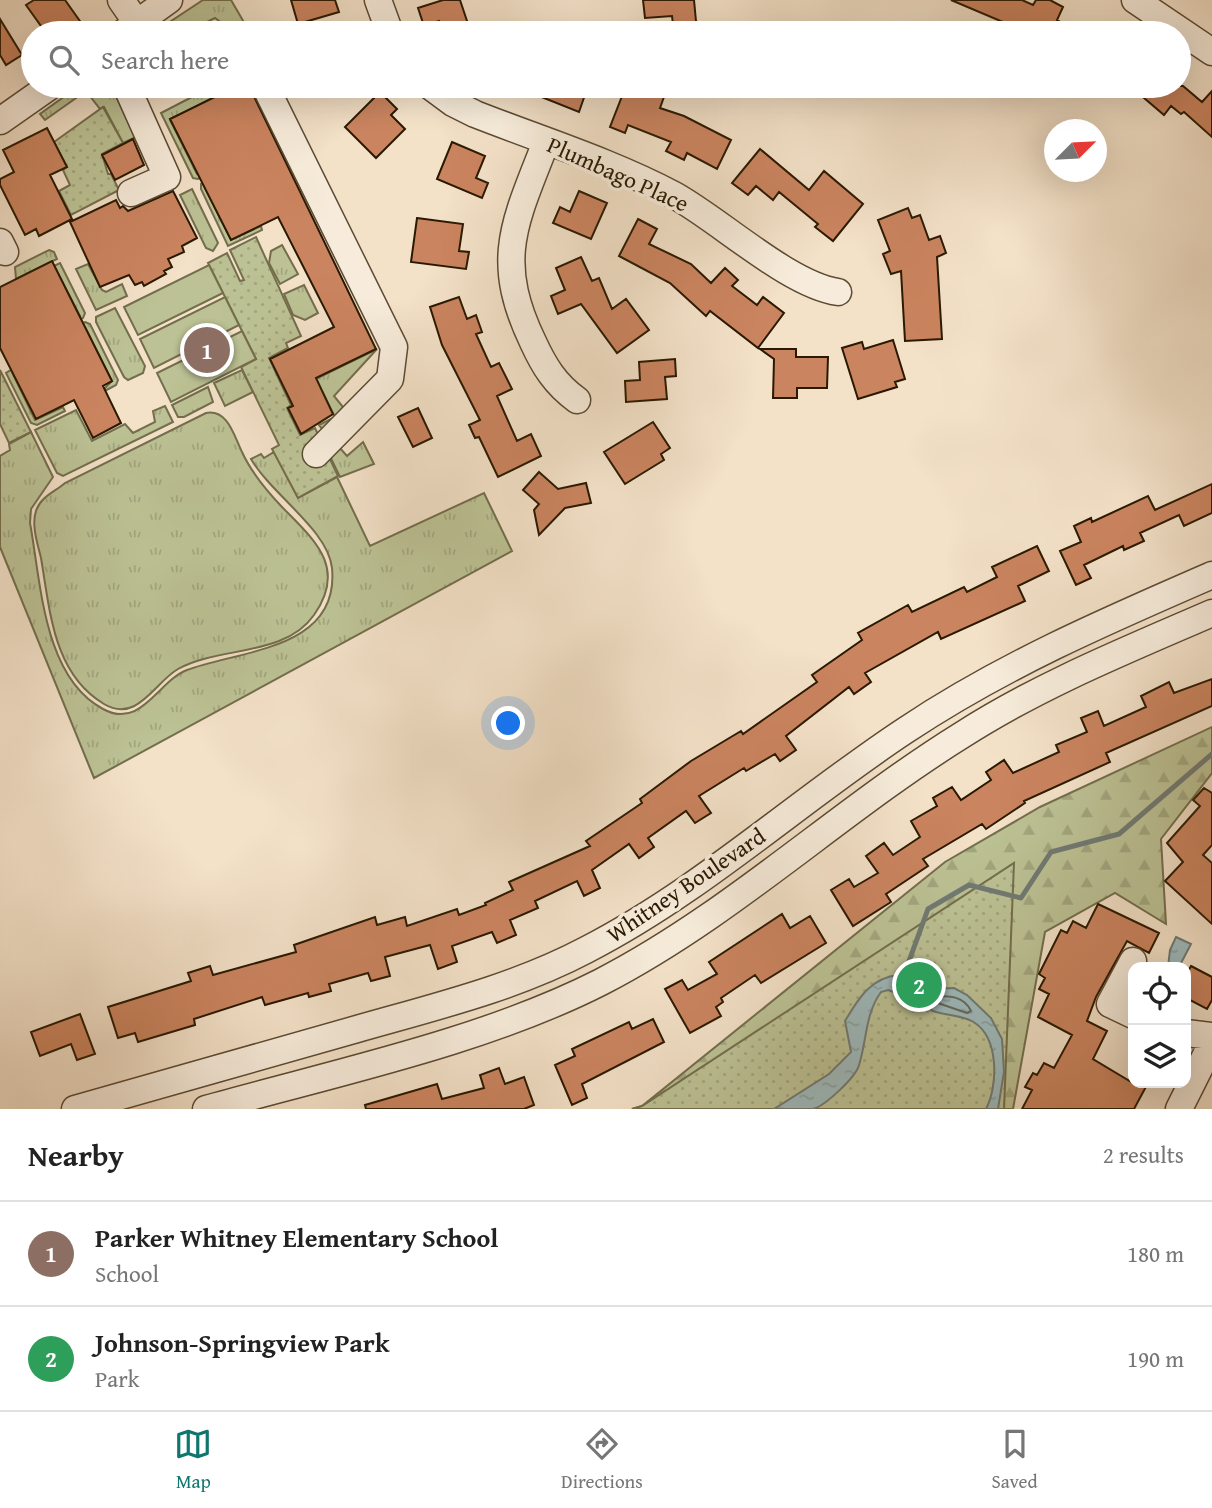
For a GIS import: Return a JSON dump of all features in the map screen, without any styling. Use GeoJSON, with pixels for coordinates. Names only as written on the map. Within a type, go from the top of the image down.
{"type":"FeatureCollection","features":[{"type":"Feature","properties":{"kind":"street"},"geometry":{"type":"LineString","coordinates":[[121,0],[128,21]]}},
{"type":"Feature","properties":{"kind":"street"},"geometry":{"type":"LineString","coordinates":[[140,21],[169,0]]}},
{"type":"Feature","properties":{"kind":"street"},"geometry":{"type":"LineString","coordinates":[[378,0],[386,21]]}},
{"type":"Feature","properties":{"kind":"street"},"geometry":{"type":"LineString","coordinates":[[1135,0],[1166,21]]}},
{"type":"Feature","properties":{"kind":"street"},"geometry":{"type":"LineString","coordinates":[[1191,38],[1212,52]]}},
{"type":"Feature","properties":{"kind":"street"},"geometry":{"type":"LineString","coordinates":[[0,121],[33,98]]}},
{"type":"Feature","properties":{"kind":"street"},"geometry":{"type":"LineString","coordinates":[[131,193],[167,177],[136,98]]}},
{"type":"Feature","properties":{"kind":"street"},"geometry":{"type":"LineString","coordinates":[[271,98],[394,347],[390,379],[316,454]]}},
{"type":"Feature","properties":{"kind":"street","name":"Plumbago Place"},"geometry":{"type":"LineString","coordinates":[[446,98],[475,114],[670,193],[720,223],[801,280],[820,289],[838,292]]}},
{"type":"Feature","properties":{"kind":"street"},"geometry":{"type":"LineString","coordinates":[[546,142],[517,216],[511,239],[511,278],[524,323],[544,366],[553,380],[577,400]]}},
{"type":"Feature","properties":{"kind":"street","name":"Whitney Boulevard"},"geometry":{"type":"LineString","coordinates":[[75,1109],[431,1008],[510,983],[583,952],[666,904],[903,732],[979,683],[1051,646],[1212,575]]}},
{"type":"Feature","properties":{"kind":"street","name":"Whitney Boulevard"},"geometry":{"type":"LineString","coordinates":[[206,1109],[483,1030],[598,983],[684,933],[961,735],[1065,678],[1212,613]]}},
{"type":"Feature","properties":{"kind":"street"},"geometry":{"type":"LineString","coordinates":[[1128,970],[1110,1004],[1128,1013]]}},
{"type":"Feature","properties":{"kind":"street"},"geometry":{"type":"LineString","coordinates":[[1191,1033],[1212,1035]]}},
{"type":"Feature","properties":{"kind":"street"},"geometry":{"type":"LineString","coordinates":[[1179,1109],[1212,1044]]}},
{"type":"Feature","properties":{"kind":"green space"},"geometry":{"type":"Polygon","coordinates":[[[203,0],[231,0],[243,21],[219,21],[215,18],[209,21],[171,21],[203,0]]]}},
{"type":"Feature","properties":{"kind":"green space"},"geometry":{"type":"Polygon","coordinates":[[[62,98],[76,98],[45,120],[40,114],[62,98]]]}},
{"type":"Feature","properties":{"kind":"green space"},"geometry":{"type":"Polygon","coordinates":[[[91,98],[117,98],[136,137],[123,143],[104,107],[100,109],[91,98]]]}},
{"type":"Feature","properties":{"kind":"green space"},"geometry":{"type":"Polygon","coordinates":[[[190,98],[213,98],[170,120],[197,174],[246,150],[248,152],[198,179],[193,178],[161,113],[190,98]]]}},
{"type":"Feature","properties":{"kind":"green space"},"geometry":{"type":"Polygon","coordinates":[[[103,107],[123,143],[102,154],[108,174],[111,174],[119,190],[71,215],[59,191],[70,185],[63,170],[67,167],[54,142],[103,107]]]}},
{"type":"Feature","properties":{"kind":"green space"},"geometry":{"type":"Polygon","coordinates":[[[208,181],[204,186],[231,240],[261,226],[262,230],[228,246],[201,189],[201,184],[208,181]]]}},
{"type":"Feature","properties":{"kind":"green space"},"geometry":{"type":"Polygon","coordinates":[[[192,189],[218,243],[213,251],[206,248],[180,195],[192,189]]]}},
{"type":"Feature","properties":{"kind":"green space"},"geometry":{"type":"Polygon","coordinates":[[[256,237],[301,336],[286,343],[288,348],[269,358],[291,405],[287,408],[300,435],[315,428],[338,476],[298,498],[272,449],[279,445],[241,367],[256,359],[208,263],[227,253],[240,281],[244,280],[230,250],[256,237]]]}},
{"type":"Feature","properties":{"kind":"green space"},"geometry":{"type":"Polygon","coordinates":[[[282,245],[298,274],[280,284],[269,263],[271,251],[282,245]]]}},
{"type":"Feature","properties":{"kind":"green space"},"geometry":{"type":"Polygon","coordinates":[[[49,250],[54,252],[57,259],[16,279],[15,267],[49,250]]]}},
{"type":"Feature","properties":{"kind":"green space"},"geometry":{"type":"Polygon","coordinates":[[[60,263],[85,313],[83,318],[54,333],[50,331],[80,316],[54,266],[60,263]]]}},
{"type":"Feature","properties":{"kind":"green space"},"geometry":{"type":"Polygon","coordinates":[[[88,264],[102,290],[106,292],[122,284],[127,296],[96,310],[76,269],[88,264]]]}},
{"type":"Feature","properties":{"kind":"green space"},"geometry":{"type":"Polygon","coordinates":[[[209,265],[223,293],[138,335],[124,307],[209,265]]]}},
{"type":"Feature","properties":{"kind":"green space"},"geometry":{"type":"Polygon","coordinates":[[[304,285],[318,313],[305,320],[293,315],[284,294],[304,285]]]}},
{"type":"Feature","properties":{"kind":"green space"},"geometry":{"type":"Polygon","coordinates":[[[225,297],[239,325],[154,368],[140,339],[225,297]]]}},
{"type":"Feature","properties":{"kind":"green space"},"geometry":{"type":"Polygon","coordinates":[[[115,308],[145,366],[143,373],[128,380],[96,322],[96,317],[115,308]]]}},
{"type":"Feature","properties":{"kind":"green space"},"geometry":{"type":"Polygon","coordinates":[[[85,322],[90,324],[118,380],[116,385],[99,394],[112,381],[85,327],[77,326],[85,322]]]}},
{"type":"Feature","properties":{"kind":"green space"},"geometry":{"type":"Polygon","coordinates":[[[242,331],[256,359],[171,402],[157,373],[242,331]]]}},
{"type":"Feature","properties":{"kind":"green space"},"geometry":{"type":"Polygon","coordinates":[[[377,349],[334,396],[343,407],[326,434],[319,425],[335,417],[322,391],[292,406],[287,393],[377,349]]]}},
{"type":"Feature","properties":{"kind":"green space"},"geometry":{"type":"Polygon","coordinates":[[[0,370],[31,432],[9,443],[0,424],[0,370]]]}},
{"type":"Feature","properties":{"kind":"green space"},"geometry":{"type":"Polygon","coordinates":[[[11,370],[35,420],[63,407],[65,411],[37,425],[31,423],[6,373],[11,370]]]}},
{"type":"Feature","properties":{"kind":"green space"},"geometry":{"type":"Polygon","coordinates":[[[242,370],[253,392],[225,406],[214,383],[242,370]]]}},
{"type":"Feature","properties":{"kind":"green space"},"geometry":{"type":"Polygon","coordinates":[[[208,387],[213,402],[184,417],[178,417],[172,405],[208,387]]]}},
{"type":"Feature","properties":{"kind":"green space"},"geometry":{"type":"Polygon","coordinates":[[[165,406],[173,422],[63,476],[57,473],[35,430],[76,410],[92,441],[125,424],[133,433],[155,422],[153,411],[165,406]]]}},
{"type":"Feature","properties":{"kind":"green space"},"geometry":{"type":"Polygon","coordinates":[[[206,413],[214,413],[225,419],[259,481],[315,543],[327,568],[328,582],[324,598],[302,628],[286,638],[194,662],[178,669],[136,705],[116,709],[87,691],[64,658],[47,599],[35,529],[36,511],[45,498],[65,483],[206,413]]]}},
{"type":"Feature","properties":{"kind":"green space"},"geometry":{"type":"Polygon","coordinates":[[[31,432],[53,477],[31,509],[30,523],[48,626],[56,652],[68,675],[83,694],[103,709],[116,714],[139,709],[187,670],[282,642],[304,631],[320,616],[330,595],[332,568],[328,554],[310,526],[251,459],[261,454],[264,458],[274,452],[298,498],[337,477],[370,546],[484,493],[512,551],[94,778],[0,547],[0,456],[10,450],[9,444],[31,432]]]}},
{"type":"Feature","properties":{"kind":"green space"},"geometry":{"type":"Polygon","coordinates":[[[363,442],[374,464],[340,477],[327,450],[340,448],[347,456],[363,442]]]}},
{"type":"Feature","properties":{"kind":"green space"},"geometry":{"type":"Polygon","coordinates":[[[1212,727],[1212,773],[1161,839],[1166,924],[1115,893],[1045,932],[1013,1109],[632,1109],[642,1106],[945,862],[1040,807],[1212,727]]]}},
{"type":"Feature","properties":{"kind":"green space"},"geometry":{"type":"Polygon","coordinates":[[[1014,863],[1004,1109],[632,1109],[642,1106],[1014,863]]]}},
{"type":"Feature","properties":{"kind":"water"},"geometry":{"type":"Polygon","coordinates":[[[1176,937],[1191,944],[1182,962],[1169,962],[1176,937]]]}},
{"type":"Feature","properties":{"kind":"water"},"geometry":{"type":"Polygon","coordinates":[[[899,975],[930,989],[954,988],[967,995],[991,1018],[1002,1039],[1004,1072],[998,1109],[986,1109],[993,1088],[994,1063],[989,1040],[983,1030],[971,1020],[933,1011],[888,990],[881,992],[876,1000],[869,1018],[859,1065],[846,1083],[825,1103],[813,1109],[774,1109],[829,1074],[851,1052],[845,1021],[866,990],[881,980],[899,975]]]}},
{"type":"Feature","properties":{"kind":"building"},"geometry":{"type":"Polygon","coordinates":[[[34,0],[65,0],[80,21],[37,21],[26,5],[34,0]]]}},
{"type":"Feature","properties":{"kind":"building"},"geometry":{"type":"Polygon","coordinates":[[[291,0],[335,0],[339,12],[308,21],[297,21],[291,0]]]}},
{"type":"Feature","properties":{"kind":"building"},"geometry":{"type":"Polygon","coordinates":[[[443,0],[460,0],[467,21],[422,21],[418,8],[443,0]]]}},
{"type":"Feature","properties":{"kind":"building"},"geometry":{"type":"Polygon","coordinates":[[[643,0],[694,0],[696,21],[673,21],[672,16],[645,18],[643,0]]]}},
{"type":"Feature","properties":{"kind":"building"},"geometry":{"type":"Polygon","coordinates":[[[951,0],[1022,0],[1033,5],[1036,0],[1050,0],[1063,7],[1059,21],[1001,21],[951,0]]]}},
{"type":"Feature","properties":{"kind":"building"},"geometry":{"type":"Polygon","coordinates":[[[0,19],[21,56],[6,65],[0,55],[0,19]]]}},
{"type":"Feature","properties":{"kind":"building"},"geometry":{"type":"Polygon","coordinates":[[[1212,91],[1212,137],[1184,112],[1181,114],[1171,106],[1164,115],[1144,98],[1191,98],[1191,93],[1202,102],[1212,91]]]}},
{"type":"Feature","properties":{"kind":"building"},"geometry":{"type":"Polygon","coordinates":[[[213,98],[255,98],[376,349],[316,378],[333,414],[301,434],[288,408],[293,406],[270,359],[334,327],[278,217],[231,240],[170,119],[213,98]]]}},
{"type":"Feature","properties":{"kind":"building"},"geometry":{"type":"Polygon","coordinates":[[[374,98],[386,98],[397,109],[391,115],[405,129],[376,158],[345,127],[374,98]]]}},
{"type":"Feature","properties":{"kind":"building"},"geometry":{"type":"Polygon","coordinates":[[[544,98],[584,98],[579,112],[544,98]]]}},
{"type":"Feature","properties":{"kind":"building"},"geometry":{"type":"Polygon","coordinates":[[[621,98],[664,98],[660,108],[684,116],[731,140],[717,169],[687,153],[684,160],[666,151],[671,142],[628,125],[625,133],[610,127],[621,98]]]}},
{"type":"Feature","properties":{"kind":"building"},"geometry":{"type":"Polygon","coordinates":[[[47,128],[67,167],[50,175],[72,219],[39,236],[36,229],[25,235],[0,185],[0,179],[14,172],[3,150],[47,128]]]}},
{"type":"Feature","properties":{"kind":"building"},"geometry":{"type":"Polygon","coordinates":[[[133,139],[144,165],[115,180],[102,155],[133,139]]]}},
{"type":"Feature","properties":{"kind":"building"},"geometry":{"type":"Polygon","coordinates":[[[452,142],[485,156],[476,178],[488,183],[482,198],[437,179],[452,142]]]}},
{"type":"Feature","properties":{"kind":"building"},"geometry":{"type":"Polygon","coordinates":[[[760,149],[809,190],[824,171],[863,204],[833,241],[815,227],[818,224],[779,192],[773,200],[756,186],[748,195],[732,183],[760,149]]]}},
{"type":"Feature","properties":{"kind":"building"},"geometry":{"type":"Polygon","coordinates":[[[173,191],[197,238],[182,246],[184,252],[168,259],[172,267],[164,271],[166,274],[144,286],[142,282],[135,285],[129,275],[100,287],[70,222],[116,200],[120,208],[123,206],[128,211],[173,191]]]}},
{"type":"Feature","properties":{"kind":"building"},"geometry":{"type":"Polygon","coordinates":[[[579,191],[607,203],[591,239],[553,223],[560,207],[570,212],[579,191]]]}},
{"type":"Feature","properties":{"kind":"building"},"geometry":{"type":"Polygon","coordinates":[[[908,208],[912,218],[920,215],[929,240],[940,236],[946,253],[937,257],[942,339],[905,341],[901,271],[891,274],[883,254],[890,251],[878,220],[908,208]]]}},
{"type":"Feature","properties":{"kind":"building"},"geometry":{"type":"Polygon","coordinates":[[[417,218],[463,224],[459,251],[469,252],[466,269],[411,262],[417,218]]]}},
{"type":"Feature","properties":{"kind":"building"},"geometry":{"type":"Polygon","coordinates":[[[638,219],[657,229],[649,244],[691,264],[711,283],[725,268],[738,280],[732,286],[757,305],[763,297],[784,313],[758,348],[710,311],[706,316],[670,283],[619,256],[638,219]]]}},
{"type":"Feature","properties":{"kind":"building"},"geometry":{"type":"Polygon","coordinates":[[[581,257],[592,281],[599,278],[612,309],[626,299],[649,330],[617,353],[581,304],[558,314],[551,296],[565,290],[556,268],[581,257]]]}},
{"type":"Feature","properties":{"kind":"building"},"geometry":{"type":"Polygon","coordinates":[[[52,261],[112,381],[103,386],[121,423],[93,438],[74,400],[36,419],[0,348],[0,287],[52,261]]]}},
{"type":"Feature","properties":{"kind":"building"},"geometry":{"type":"Polygon","coordinates":[[[459,297],[467,319],[476,315],[482,332],[476,334],[491,367],[499,363],[512,389],[497,396],[517,441],[531,434],[541,456],[498,477],[479,437],[475,438],[469,425],[480,420],[442,345],[430,307],[459,297]]]}},
{"type":"Feature","properties":{"kind":"building"},"geometry":{"type":"Polygon","coordinates":[[[893,340],[905,379],[895,382],[897,387],[858,399],[842,348],[862,342],[864,349],[893,340]]]}},
{"type":"Feature","properties":{"kind":"building"},"geometry":{"type":"Polygon","coordinates":[[[760,349],[796,349],[796,357],[828,357],[827,388],[797,388],[797,398],[773,398],[774,359],[760,349]]]}},
{"type":"Feature","properties":{"kind":"building"},"geometry":{"type":"Polygon","coordinates":[[[675,359],[676,376],[665,377],[667,399],[626,402],[625,381],[640,380],[639,362],[675,359]]]}},
{"type":"Feature","properties":{"kind":"building"},"geometry":{"type":"Polygon","coordinates":[[[418,408],[432,438],[413,447],[398,417],[418,408]]]}},
{"type":"Feature","properties":{"kind":"building"},"geometry":{"type":"Polygon","coordinates":[[[653,422],[670,448],[661,454],[664,460],[625,484],[604,452],[653,422]]]}},
{"type":"Feature","properties":{"kind":"building"},"geometry":{"type":"Polygon","coordinates":[[[539,472],[558,489],[586,483],[591,503],[565,508],[539,535],[534,510],[539,504],[523,490],[539,472]]]}},
{"type":"Feature","properties":{"kind":"building"},"geometry":{"type":"Polygon","coordinates":[[[1212,484],[1212,513],[1184,526],[1179,515],[1140,533],[1144,541],[1124,550],[1123,546],[1084,565],[1091,578],[1076,585],[1060,551],[1081,542],[1074,526],[1091,518],[1092,522],[1148,496],[1155,510],[1212,484]]]}},
{"type":"Feature","properties":{"kind":"building"},"geometry":{"type":"Polygon","coordinates":[[[1037,546],[1049,571],[1018,586],[1025,601],[941,639],[938,632],[865,673],[871,682],[854,694],[849,687],[786,736],[796,750],[780,761],[775,754],[746,771],[744,768],[699,796],[711,813],[695,823],[686,811],[648,838],[654,847],[639,858],[629,844],[592,870],[600,888],[584,896],[577,881],[535,901],[538,908],[510,920],[516,935],[497,943],[492,932],[452,946],[457,962],[438,969],[430,945],[385,957],[390,976],[371,981],[368,973],[329,984],[331,991],[309,997],[308,993],[265,1005],[262,997],[194,1019],[195,1025],[138,1042],[135,1033],[118,1038],[108,1007],[191,981],[188,973],[210,966],[213,975],[296,952],[294,945],[375,917],[377,925],[405,917],[407,926],[457,909],[459,915],[486,905],[485,903],[513,890],[509,882],[590,846],[586,841],[642,803],[640,799],[691,761],[741,731],[743,734],[817,682],[812,675],[862,640],[858,633],[908,605],[912,612],[964,587],[967,592],[997,577],[992,567],[1037,546]]]}},
{"type":"Feature","properties":{"kind":"building"},"geometry":{"type":"Polygon","coordinates":[[[1212,679],[1212,706],[1106,753],[1110,762],[1024,801],[1025,803],[986,829],[982,824],[923,859],[928,866],[886,894],[891,902],[853,926],[831,890],[849,879],[854,887],[878,873],[866,856],[884,843],[893,855],[920,837],[911,821],[937,806],[933,798],[952,787],[961,800],[991,780],[986,772],[1004,760],[1013,773],[1059,752],[1056,745],[1087,732],[1081,718],[1098,711],[1104,726],[1146,707],[1141,696],[1169,682],[1174,693],[1212,679]]]}},
{"type":"Feature","properties":{"kind":"building"},"geometry":{"type":"Polygon","coordinates":[[[1204,788],[1212,793],[1212,845],[1203,855],[1212,863],[1212,924],[1165,881],[1183,862],[1167,843],[1200,806],[1193,800],[1204,788]]]}},
{"type":"Feature","properties":{"kind":"building"},"geometry":{"type":"Polygon","coordinates":[[[1098,904],[1159,933],[1149,953],[1127,941],[1096,997],[1087,1021],[1107,1031],[1093,1059],[1128,1080],[1128,1088],[1145,1088],[1134,1109],[1022,1109],[1032,1090],[1025,1087],[1033,1073],[1037,1075],[1044,1063],[1054,1068],[1072,1035],[1038,1017],[1049,994],[1039,989],[1045,978],[1039,974],[1061,930],[1067,933],[1073,921],[1086,928],[1098,904]]]}},
{"type":"Feature","properties":{"kind":"building"},"geometry":{"type":"Polygon","coordinates":[[[782,914],[790,928],[810,916],[826,943],[761,983],[755,975],[721,998],[723,1002],[716,1007],[721,1016],[690,1033],[665,989],[682,980],[688,990],[717,974],[709,962],[782,914]]]}},
{"type":"Feature","properties":{"kind":"building"},"geometry":{"type":"Polygon","coordinates":[[[1191,966],[1212,977],[1212,1000],[1207,1009],[1191,1001],[1191,966]]]}},
{"type":"Feature","properties":{"kind":"building"},"geometry":{"type":"Polygon","coordinates":[[[80,1014],[95,1054],[77,1060],[71,1044],[40,1056],[31,1032],[80,1014]]]}},
{"type":"Feature","properties":{"kind":"building"},"geometry":{"type":"Polygon","coordinates":[[[653,1019],[664,1042],[582,1084],[587,1098],[572,1105],[555,1065],[575,1056],[572,1049],[629,1022],[632,1029],[653,1019]]]}},
{"type":"Feature","properties":{"kind":"building"},"geometry":{"type":"Polygon","coordinates":[[[499,1068],[505,1084],[524,1077],[534,1105],[524,1109],[366,1109],[365,1105],[437,1084],[442,1099],[484,1088],[480,1075],[499,1068]]]}},
{"type":"Feature","properties":{"kind":"waterway"},"geometry":{"type":"LineString","coordinates":[[901,983],[928,909],[969,885],[1021,898],[1051,852],[1119,834],[1212,754]]}},
{"type":"Feature","properties":{"kind":"place","name":"Parker Whitney Elementary School"},"geometry":{"type":"Point","coordinates":[207,350]}},
{"type":"Feature","properties":{"kind":"place","name":"Johnson-Springview Park"},"geometry":{"type":"Point","coordinates":[919,985]}}]}
